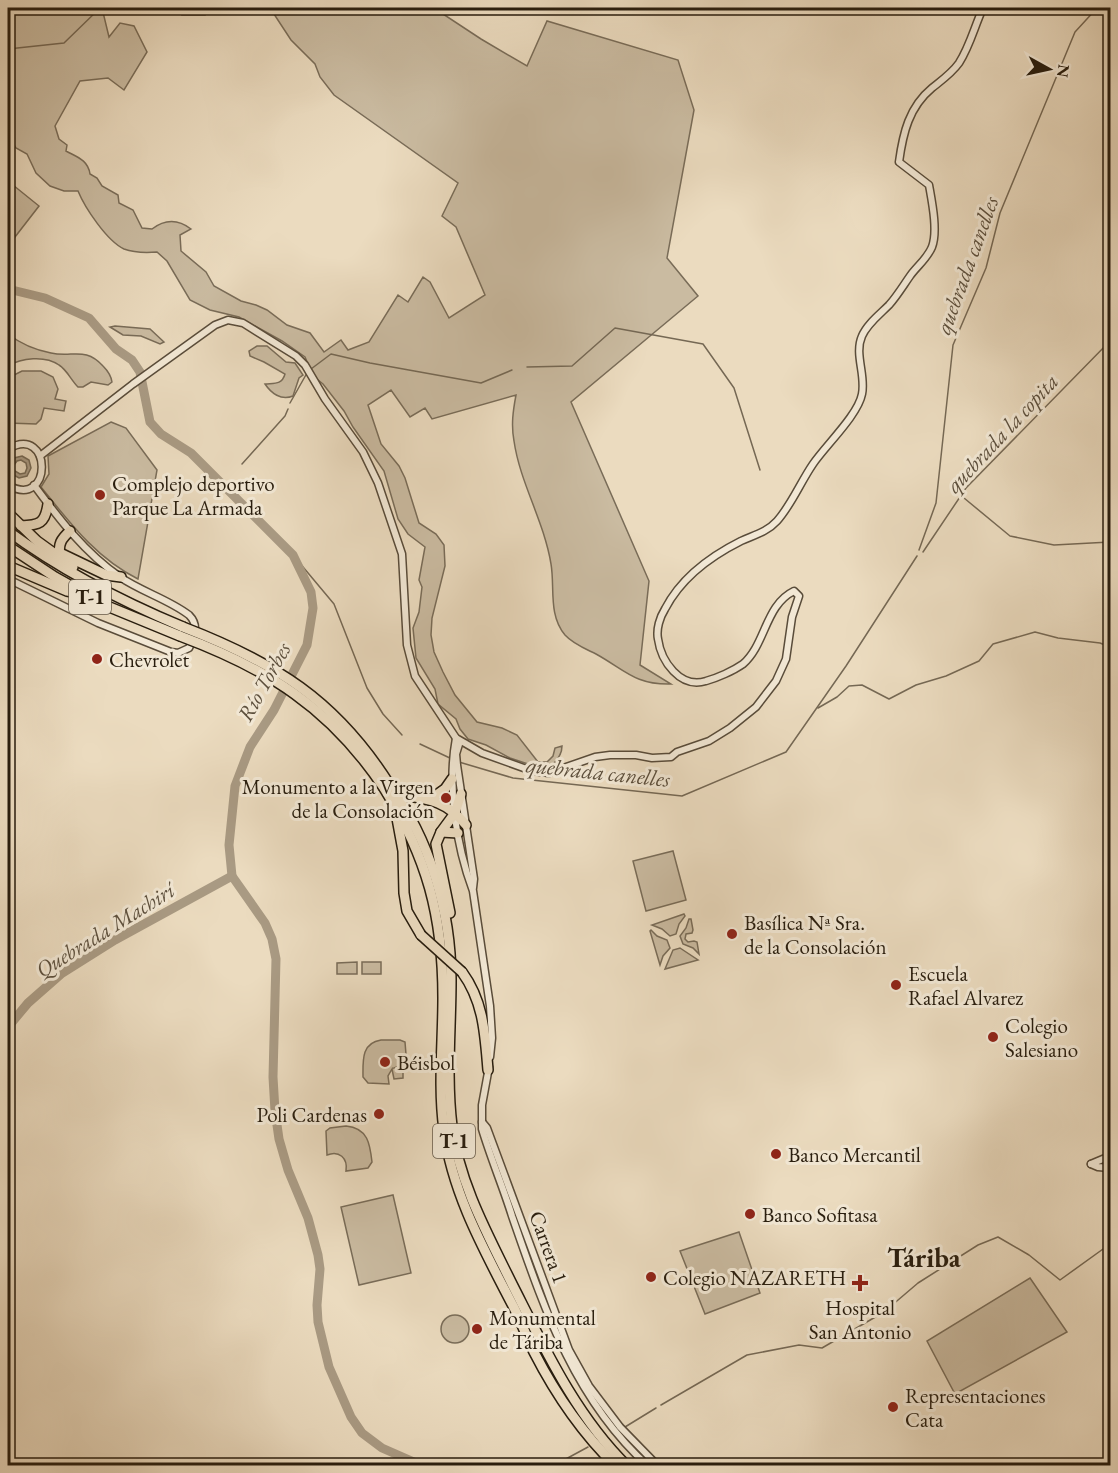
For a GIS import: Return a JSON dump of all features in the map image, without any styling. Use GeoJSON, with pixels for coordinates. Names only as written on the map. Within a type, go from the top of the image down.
{"type":"FeatureCollection","features":[{"type":"Feature","properties":{"kind":"highway"},"geometry":{"type":"LineString","coordinates":[[21,526],[42,522],[48,504]]}},
{"type":"Feature","properties":{"kind":"highway","name":"T-1"},"geometry":{"type":"LineString","coordinates":[[8,513],[21,526],[101,584],[109,593],[268,675],[301,698],[342,736],[386,786],[396,794],[412,820],[426,851],[436,882],[447,932],[451,996],[449,1099],[452,1128],[461,1170],[475,1207],[558,1372],[581,1410],[613,1452],[627,1466]]}},
{"type":"Feature","properties":{"kind":"highway"},"geometry":{"type":"LineString","coordinates":[[8,531],[76,576],[109,593]]}},
{"type":"Feature","properties":{"kind":"highway"},"geometry":{"type":"LineString","coordinates":[[70,531],[62,538],[57,554],[106,574],[121,577]]}},
{"type":"Feature","properties":{"kind":"highway","name":"T-1"},"geometry":{"type":"LineString","coordinates":[[8,546],[35,565],[107,606],[182,631]]}},
{"type":"Feature","properties":{"kind":"highway"},"geometry":{"type":"LineString","coordinates":[[8,566],[67,591],[84,594]]}},
{"type":"Feature","properties":{"kind":"highway"},"geometry":{"type":"LineString","coordinates":[[431,799],[445,789],[452,779]]}},
{"type":"Feature","properties":{"kind":"highway","name":"T-1"},"geometry":{"type":"LineString","coordinates":[[386,786],[418,851],[436,911],[442,955],[441,1100],[452,1169],[466,1209],[534,1352],[575,1418],[616,1466]]}},
{"type":"Feature","properties":{"kind":"highway"},"geometry":{"type":"LineString","coordinates":[[396,794],[431,799],[455,813],[466,825]]}},
{"type":"Feature","properties":{"kind":"highway"},"geometry":{"type":"LineString","coordinates":[[451,996],[454,945],[447,893],[436,844],[441,832],[455,813],[461,794]]}},
{"type":"Feature","properties":{"kind":"highway"},"geometry":{"type":"LineString","coordinates":[[394,805],[403,850],[404,893],[407,911],[422,935],[462,972],[471,984],[478,999],[484,1029],[488,1070]]}},
{"type":"Feature","properties":{"kind":"highway"},"geometry":{"type":"LineString","coordinates":[[441,832],[458,833]]}},
{"type":"Feature","properties":{"kind":"street"},"geometry":{"type":"LineString","coordinates":[[40,456],[211,327],[222,321],[243,323],[296,356],[305,365],[324,399],[363,452],[378,483],[402,554],[410,664],[422,689],[458,739],[500,760],[542,773],[557,772],[595,757],[610,755],[671,757],[677,752],[709,741],[730,728],[766,696],[786,659],[792,617],[799,600],[797,592],[788,594],[779,603],[750,655],[742,664],[703,682],[685,679],[668,666],[657,637],[658,624],[664,609],[676,591],[698,569],[727,548],[768,530],[776,522],[860,400],[863,381],[860,357],[862,336],[895,299],[912,273],[923,262],[934,240],[933,204],[929,185],[899,162],[905,130],[915,105],[959,63],[983,8]]}},
{"type":"Feature","properties":{"kind":"street"},"geometry":{"type":"LineString","coordinates":[[8,449],[16,445],[27,446],[36,451],[42,463],[42,473],[34,485],[21,490],[8,485]]}},
{"type":"Feature","properties":{"kind":"street"},"geometry":{"type":"LineString","coordinates":[[8,579],[98,623],[171,652],[178,653],[189,648],[196,627],[189,615],[121,577],[93,554],[70,531],[34,485]]}},
{"type":"Feature","properties":{"kind":"street"},"geometry":{"type":"LineString","coordinates":[[458,739],[455,765],[474,879],[473,891]]}},
{"type":"Feature","properties":{"kind":"street"},"geometry":{"type":"LineString","coordinates":[[455,765],[452,779],[455,813],[473,891]]}},
{"type":"Feature","properties":{"kind":"street","name":"Carrera 1"},"geometry":{"type":"LineString","coordinates":[[473,891],[491,1016],[492,1038],[482,1105],[482,1122],[487,1147],[557,1337],[571,1365],[613,1431],[648,1466]]}},
{"type":"Feature","properties":{"kind":"street","name":"Carrera 1"},"geometry":{"type":"LineString","coordinates":[[482,1122],[487,1128],[569,1350],[590,1386],[620,1427],[658,1466]]}},
{"type":"Feature","properties":{"kind":"street"},"geometry":{"type":"LineString","coordinates":[[1110,1156],[1094,1166],[1110,1168]]}},
{"type":"Feature","properties":{"kind":"shaded area"},"geometry":{"type":"Polygon","coordinates":[[[8,8],[102,8],[109,37],[120,23],[134,26],[147,52],[124,90],[108,78],[80,81],[55,126],[59,139],[67,145],[66,151],[87,165],[90,174],[97,178],[102,186],[118,195],[119,203],[133,210],[142,228],[152,229],[162,223],[176,222],[191,229],[180,235],[181,251],[206,272],[214,286],[241,301],[267,310],[287,325],[310,333],[324,352],[341,340],[348,350],[369,342],[398,295],[408,302],[423,277],[430,282],[449,318],[485,295],[456,227],[442,216],[458,183],[334,95],[320,77],[315,64],[291,40],[270,8],[434,8],[527,66],[547,21],[678,60],[694,110],[667,258],[698,296],[571,402],[649,581],[640,665],[671,684],[648,682],[631,675],[572,641],[560,627],[554,610],[548,548],[517,457],[513,429],[516,395],[432,419],[425,408],[410,417],[391,390],[368,405],[381,444],[399,466],[405,478],[419,523],[436,534],[444,545],[445,566],[432,618],[431,635],[434,652],[443,672],[455,695],[477,722],[502,728],[517,735],[538,762],[547,762],[553,756],[555,748],[562,746],[562,749],[559,758],[550,767],[534,766],[468,739],[456,719],[438,704],[435,689],[416,658],[413,628],[419,612],[422,587],[419,580],[425,547],[408,534],[398,519],[384,471],[344,411],[323,384],[313,376],[305,357],[239,317],[210,310],[190,300],[167,261],[157,252],[132,251],[117,245],[97,223],[78,191],[64,191],[50,186],[36,173],[27,154],[16,148],[8,134],[8,8]]]}},
{"type":"Feature","properties":{"kind":"shaded area"},"geometry":{"type":"Polygon","coordinates":[[[183,8],[204,8],[205,15],[182,15],[183,8]]]}},
{"type":"Feature","properties":{"kind":"shaded area"},"geometry":{"type":"Polygon","coordinates":[[[8,181],[39,206],[8,246],[8,181]]]}},
{"type":"Feature","properties":{"kind":"shaded area"},"geometry":{"type":"Polygon","coordinates":[[[110,327],[150,329],[164,342],[160,344],[141,336],[123,335],[110,327]]]}},
{"type":"Feature","properties":{"kind":"shaded area"},"geometry":{"type":"Polygon","coordinates":[[[8,334],[23,344],[45,352],[90,356],[106,370],[112,382],[108,385],[91,382],[78,387],[62,367],[47,360],[19,361],[8,366],[8,334]]]}},
{"type":"Feature","properties":{"kind":"shaded area"},"geometry":{"type":"Polygon","coordinates":[[[257,346],[267,346],[286,362],[295,363],[303,375],[299,378],[293,396],[284,398],[277,395],[265,384],[280,382],[285,374],[250,356],[249,351],[257,346]]]}},
{"type":"Feature","properties":{"kind":"shaded area"},"geometry":{"type":"Polygon","coordinates":[[[22,371],[41,371],[53,377],[58,389],[55,399],[66,401],[64,411],[44,408],[41,419],[36,424],[8,423],[8,378],[22,371]]]}},
{"type":"Feature","properties":{"kind":"shaded area","name":"Complejo deportivo Parque La Armada"},"geometry":{"type":"Polygon","coordinates":[[[111,422],[126,428],[157,470],[138,579],[96,550],[41,487],[49,474],[48,456],[111,422]]]}},
{"type":"Feature","properties":{"kind":"shaded area"},"geometry":{"type":"Polygon","coordinates":[[[22,456],[29,460],[31,468],[27,476],[19,478],[12,474],[15,471],[20,474],[25,473],[26,463],[21,460],[17,461],[14,469],[10,471],[10,464],[14,458],[22,456]]]}},
{"type":"Feature","properties":{"kind":"shaded area"},"geometry":{"type":"Polygon","coordinates":[[[673,851],[686,900],[646,911],[633,861],[673,851]]]}},
{"type":"Feature","properties":{"kind":"shaded area"},"geometry":{"type":"Polygon","coordinates":[[[684,914],[676,934],[670,936],[662,929],[652,925],[684,914]]]}},
{"type":"Feature","properties":{"kind":"shaded area"},"geometry":{"type":"Polygon","coordinates":[[[691,919],[693,930],[692,933],[686,934],[685,939],[688,942],[697,942],[699,954],[693,948],[683,944],[680,936],[691,919]]]}},
{"type":"Feature","properties":{"kind":"shaded area"},"geometry":{"type":"Polygon","coordinates":[[[650,931],[657,936],[667,940],[670,948],[663,956],[660,965],[650,931]]]}},
{"type":"Feature","properties":{"kind":"shaded area"},"geometry":{"type":"Polygon","coordinates":[[[680,948],[698,960],[665,969],[673,950],[680,948]]]}},
{"type":"Feature","properties":{"kind":"shaded area"},"geometry":{"type":"Polygon","coordinates":[[[357,962],[357,974],[337,974],[337,963],[357,962]]]}},
{"type":"Feature","properties":{"kind":"shaded area"},"geometry":{"type":"Polygon","coordinates":[[[362,962],[381,962],[381,974],[362,974],[362,962]]]}},
{"type":"Feature","properties":{"kind":"shaded area","name":"Béisbol"},"geometry":{"type":"Polygon","coordinates":[[[381,1040],[405,1042],[407,1067],[394,1068],[403,1070],[403,1078],[394,1079],[392,1069],[388,1076],[389,1084],[368,1083],[363,1077],[364,1054],[370,1045],[381,1040]]]}},
{"type":"Feature","properties":{"kind":"shaded area"},"geometry":{"type":"Polygon","coordinates":[[[346,1126],[359,1130],[366,1138],[372,1162],[368,1168],[346,1171],[346,1162],[342,1156],[327,1155],[326,1131],[330,1128],[346,1126]]]}},
{"type":"Feature","properties":{"kind":"shaded area"},"geometry":{"type":"Polygon","coordinates":[[[393,1195],[411,1273],[359,1285],[341,1207],[393,1195]]]}},
{"type":"Feature","properties":{"kind":"shaded area"},"geometry":{"type":"Polygon","coordinates":[[[739,1232],[760,1293],[705,1314],[680,1251],[739,1232]]]}},
{"type":"Feature","properties":{"kind":"shaded area"},"geometry":{"type":"Polygon","coordinates":[[[1030,1278],[1067,1332],[955,1394],[927,1341],[1030,1278]]]}},
{"type":"Feature","properties":{"kind":"shaded area"},"geometry":{"type":"Polygon","coordinates":[[[455,1315],[465,1319],[469,1329],[465,1339],[455,1343],[445,1339],[441,1329],[445,1319],[455,1315]]]}},
{"type":"Feature","properties":{"kind":"waterway"},"geometry":{"type":"LineString","coordinates":[[8,49],[64,43],[100,8]]}},
{"type":"Feature","properties":{"kind":"waterway","name":"quebrada canelles"},"geometry":{"type":"LineString","coordinates":[[919,550],[936,503],[953,345],[986,268],[1000,213],[1075,32],[1097,8]]}},
{"type":"Feature","properties":{"kind":"waterway","name":"Río Torbes"},"geometry":{"type":"LineString","coordinates":[[8,289],[45,298],[89,318],[116,349],[132,360],[140,372],[150,422],[161,434],[191,453],[293,555],[311,592],[313,608],[307,645],[274,710],[250,747],[235,786],[229,845],[232,876],[265,923],[272,939],[276,959],[273,1077],[275,1111],[279,1139],[288,1170],[308,1218],[318,1255],[320,1269],[318,1322],[329,1367],[351,1417],[362,1433],[382,1448],[423,1466]]}},
{"type":"Feature","properties":{"kind":"waterway"},"geometry":{"type":"LineString","coordinates":[[527,367],[572,366],[615,328],[703,344],[734,388],[760,470]]}},
{"type":"Feature","properties":{"kind":"waterway","name":"quebrada la copita"},"geometry":{"type":"LineString","coordinates":[[923,552],[966,488],[1110,341]]}},
{"type":"Feature","properties":{"kind":"waterway"},"geometry":{"type":"LineString","coordinates":[[311,369],[331,354],[481,383],[512,370]]}},
{"type":"Feature","properties":{"kind":"waterway"},"geometry":{"type":"LineString","coordinates":[[290,403],[307,373]]}},
{"type":"Feature","properties":{"kind":"waterway"},"geometry":{"type":"LineString","coordinates":[[242,464],[285,416],[288,409]]}},
{"type":"Feature","properties":{"kind":"waterway"},"geometry":{"type":"LineString","coordinates":[[964,498],[1010,536],[1054,545],[1110,542]]}},
{"type":"Feature","properties":{"kind":"waterway","name":"quebrada canelles"},"geometry":{"type":"LineString","coordinates":[[293,555],[334,604],[367,688],[383,714],[402,735]]}},
{"type":"Feature","properties":{"kind":"waterway","name":"quebrada canelles"},"geometry":{"type":"LineString","coordinates":[[459,762],[513,778],[682,796],[786,752],[846,666],[917,556]]}},
{"type":"Feature","properties":{"kind":"waterway"},"geometry":{"type":"LineString","coordinates":[[818,708],[837,697],[849,686],[862,685],[889,699],[916,685],[946,676],[979,661],[993,644],[1035,632],[1058,638],[1100,643],[1110,647]]}},
{"type":"Feature","properties":{"kind":"waterway","name":"quebrada canelles"},"geometry":{"type":"LineString","coordinates":[[420,744],[452,759]]}},
{"type":"Feature","properties":{"kind":"waterway","name":"Quebrada Machirí"},"geometry":{"type":"LineString","coordinates":[[8,1027],[28,1003],[61,974],[115,940],[232,876]]}},
{"type":"Feature","properties":{"kind":"waterway"},"geometry":{"type":"LineString","coordinates":[[661,1405],[747,1355],[799,1345],[822,1348],[884,1312],[918,1283],[978,1245],[998,1237],[1029,1255],[1060,1280],[1110,1244]]}},
{"type":"Feature","properties":{"kind":"waterway"},"geometry":{"type":"LineString","coordinates":[[625,1427],[656,1408]]}},
{"type":"Feature","properties":{"kind":"waterway"},"geometry":{"type":"LineString","coordinates":[[542,1461],[564,1460],[588,1447]]}},
{"type":"Feature","properties":{"kind":"waterway"},"geometry":{"type":"LineString","coordinates":[[517,1466],[524,1461]]}},
{"type":"Feature","properties":{"kind":"place","name":"Complejo deportivo Parque La Armada"},"geometry":{"type":"Point","coordinates":[100,495]}},
{"type":"Feature","properties":{"kind":"place","name":"Chevrolet"},"geometry":{"type":"Point","coordinates":[97,659]}},
{"type":"Feature","properties":{"kind":"place","name":"Monumento a la Virgen de la Consolación"},"geometry":{"type":"Point","coordinates":[446,798]}},
{"type":"Feature","properties":{"kind":"place","name":"Basílica Nª Sra. de la Consolación"},"geometry":{"type":"Point","coordinates":[732,934]}},
{"type":"Feature","properties":{"kind":"place","name":"Escuela Rafael Alvarez"},"geometry":{"type":"Point","coordinates":[896,985]}},
{"type":"Feature","properties":{"kind":"place","name":"Colegio Salesiano"},"geometry":{"type":"Point","coordinates":[993,1037]}},
{"type":"Feature","properties":{"kind":"place","name":"Béisbol"},"geometry":{"type":"Point","coordinates":[385,1062]}},
{"type":"Feature","properties":{"kind":"place","name":"Poli Cardenas"},"geometry":{"type":"Point","coordinates":[379,1114]}},
{"type":"Feature","properties":{"kind":"place","name":"Banco Mercantil"},"geometry":{"type":"Point","coordinates":[776,1154]}},
{"type":"Feature","properties":{"kind":"place","name":"Banco Sofitasa"},"geometry":{"type":"Point","coordinates":[750,1214]}},
{"type":"Feature","properties":{"kind":"place","name":"Colegio NAZARETH"},"geometry":{"type":"Point","coordinates":[651,1277]}},
{"type":"Feature","properties":{"kind":"place","name":"Hospital San Antonio"},"geometry":{"type":"Point","coordinates":[860,1283]}},
{"type":"Feature","properties":{"kind":"place","name":"Monumental de Táriba"},"geometry":{"type":"Point","coordinates":[477,1329]}},
{"type":"Feature","properties":{"kind":"place","name":"Representaciones Cata"},"geometry":{"type":"Point","coordinates":[893,1407]}},
{"type":"Feature","properties":{"kind":"district","name":"Táriba"},"geometry":{"type":"Point","coordinates":[924,1257]}}]}
